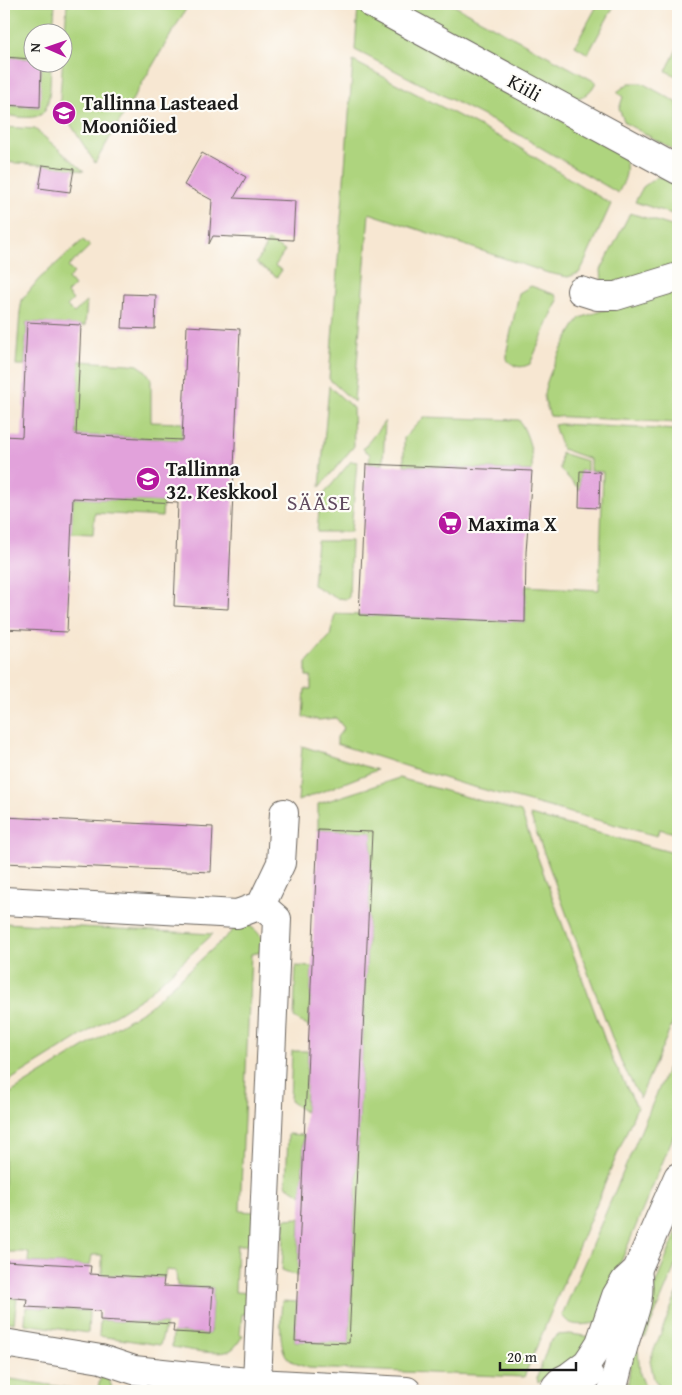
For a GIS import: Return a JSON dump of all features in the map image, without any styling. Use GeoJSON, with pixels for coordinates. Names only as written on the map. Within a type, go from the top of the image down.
{"type":"FeatureCollection","features":[{"type":"Feature","properties":{"kind":"street","name":"Kiili"},"geometry":{"type":"LineString","coordinates":[[372,4],[678,170]]}},
{"type":"Feature","properties":{"kind":"street"},"geometry":{"type":"LineString","coordinates":[[581,291],[597,296],[616,296],[678,277]]}},
{"type":"Feature","properties":{"kind":"street"},"geometry":{"type":"LineString","coordinates":[[4,901],[237,914],[261,905],[281,863],[284,813]]}},
{"type":"Feature","properties":{"kind":"street"},"geometry":{"type":"LineString","coordinates":[[256,1383],[277,919],[261,905]]}},
{"type":"Feature","properties":{"kind":"street"},"geometry":{"type":"LineString","coordinates":[[562,1383],[587,1363],[594,1354],[604,1334],[616,1296],[625,1281],[637,1270],[678,1177]]}},
{"type":"Feature","properties":{"kind":"street"},"geometry":{"type":"LineString","coordinates":[[562,1383],[580,1374],[590,1375],[599,1379],[611,1391],[625,1339],[638,1302],[637,1270]]}},
{"type":"Feature","properties":{"kind":"street"},"geometry":{"type":"LineString","coordinates":[[4,1343],[101,1359],[132,1381],[256,1383],[407,1391]]}},
{"type":"Feature","properties":{"kind":"green space"},"geometry":{"type":"Polygon","coordinates":[[[4,4],[55,4],[54,22],[22,22],[22,58],[4,57],[4,4]]]}},
{"type":"Feature","properties":{"kind":"green space"},"geometry":{"type":"Polygon","coordinates":[[[67,4],[189,4],[95,163],[61,109],[62,72],[72,72],[72,22],[66,22],[67,4]]]}},
{"type":"Feature","properties":{"kind":"green space"},"geometry":{"type":"Polygon","coordinates":[[[391,4],[451,4],[596,82],[586,95],[570,99],[391,4]]]}},
{"type":"Feature","properties":{"kind":"green space"},"geometry":{"type":"Polygon","coordinates":[[[598,4],[615,4],[588,54],[575,46],[598,4]]]}},
{"type":"Feature","properties":{"kind":"green space"},"geometry":{"type":"Polygon","coordinates":[[[358,7],[623,155],[626,175],[618,193],[516,133],[355,50],[358,7]]]}},
{"type":"Feature","properties":{"kind":"green space"},"geometry":{"type":"Polygon","coordinates":[[[678,47],[678,77],[666,71],[678,47]]]}},
{"type":"Feature","properties":{"kind":"green space"},"geometry":{"type":"Polygon","coordinates":[[[353,61],[515,145],[611,204],[579,273],[568,277],[548,273],[369,213],[354,402],[329,379],[353,61]]]}},
{"type":"Feature","properties":{"kind":"green space"},"geometry":{"type":"Polygon","coordinates":[[[41,72],[51,72],[47,106],[44,112],[32,117],[4,115],[4,105],[39,107],[41,72]]]}},
{"type":"Feature","properties":{"kind":"green space"},"geometry":{"type":"Polygon","coordinates":[[[629,83],[642,83],[678,103],[678,152],[625,123],[619,109],[623,97],[617,92],[629,83]]]}},
{"type":"Feature","properties":{"kind":"green space"},"geometry":{"type":"Polygon","coordinates":[[[4,127],[35,129],[84,171],[4,162],[4,127]]]}},
{"type":"Feature","properties":{"kind":"green space"},"geometry":{"type":"Polygon","coordinates":[[[657,177],[678,182],[678,216],[635,202],[643,187],[657,177]]]}},
{"type":"Feature","properties":{"kind":"green space"},"geometry":{"type":"Polygon","coordinates":[[[630,213],[678,228],[678,264],[606,285],[602,281],[601,270],[630,213]]]}},
{"type":"Feature","properties":{"kind":"green space"},"geometry":{"type":"Polygon","coordinates":[[[83,240],[90,246],[68,267],[74,273],[68,279],[74,286],[67,293],[73,300],[67,306],[74,313],[87,301],[85,326],[27,322],[25,365],[16,365],[22,300],[39,279],[83,240]]]}},
{"type":"Feature","properties":{"kind":"green space"},"geometry":{"type":"Polygon","coordinates":[[[268,241],[285,251],[275,266],[282,270],[277,277],[256,263],[268,241]]]}},
{"type":"Feature","properties":{"kind":"green space"},"geometry":{"type":"Polygon","coordinates":[[[678,285],[678,423],[550,416],[544,397],[548,380],[564,344],[580,318],[678,285]]]}},
{"type":"Feature","properties":{"kind":"green space"},"geometry":{"type":"Polygon","coordinates":[[[531,286],[556,295],[558,300],[530,364],[518,366],[507,360],[507,350],[519,293],[531,286]]]}},
{"type":"Feature","properties":{"kind":"green space"},"geometry":{"type":"Polygon","coordinates":[[[79,361],[138,365],[145,370],[151,378],[151,422],[183,423],[182,440],[76,435],[79,361]]]}},
{"type":"Feature","properties":{"kind":"green space"},"geometry":{"type":"Polygon","coordinates":[[[329,386],[353,408],[354,446],[320,487],[329,386]]]}},
{"type":"Feature","properties":{"kind":"green space"},"geometry":{"type":"Polygon","coordinates":[[[424,417],[519,420],[530,444],[532,471],[404,465],[404,438],[424,417]]]}},
{"type":"Feature","properties":{"kind":"green space"},"geometry":{"type":"Polygon","coordinates":[[[385,421],[383,464],[369,464],[370,454],[363,449],[385,421]]]}},
{"type":"Feature","properties":{"kind":"green space"},"geometry":{"type":"Polygon","coordinates":[[[554,425],[678,430],[678,841],[674,840],[675,833],[659,829],[657,836],[459,783],[337,744],[337,737],[344,728],[336,718],[319,720],[303,717],[305,689],[311,689],[311,676],[306,676],[306,663],[330,636],[335,614],[525,622],[526,586],[599,590],[603,472],[590,471],[590,459],[562,449],[554,425]]]}},
{"type":"Feature","properties":{"kind":"green space"},"geometry":{"type":"Polygon","coordinates":[[[561,453],[587,461],[587,471],[580,471],[580,490],[560,469],[561,453]]]}},
{"type":"Feature","properties":{"kind":"green space"},"geometry":{"type":"Polygon","coordinates":[[[351,461],[357,462],[351,532],[317,532],[320,499],[351,461]]]}},
{"type":"Feature","properties":{"kind":"green space"},"geometry":{"type":"Polygon","coordinates":[[[73,498],[163,502],[162,517],[95,513],[93,534],[71,533],[73,498]]]}},
{"type":"Feature","properties":{"kind":"green space"},"geometry":{"type":"Polygon","coordinates":[[[317,541],[351,541],[349,597],[347,599],[336,598],[313,585],[317,541]]]}},
{"type":"Feature","properties":{"kind":"green space"},"geometry":{"type":"Polygon","coordinates":[[[302,746],[377,770],[298,801],[302,746]]]}},
{"type":"Feature","properties":{"kind":"green space"},"geometry":{"type":"Polygon","coordinates":[[[399,778],[521,812],[612,1059],[637,1107],[524,1377],[309,1368],[290,1360],[283,1349],[281,1341],[282,1301],[297,1302],[295,1341],[349,1343],[372,832],[318,830],[318,804],[399,778]]]}},
{"type":"Feature","properties":{"kind":"green space"},"geometry":{"type":"Polygon","coordinates":[[[530,815],[678,854],[678,1011],[640,1098],[621,1062],[530,815]]]}},
{"type":"Feature","properties":{"kind":"green space"},"geometry":{"type":"Polygon","coordinates":[[[242,922],[258,933],[268,951],[251,954],[240,1211],[256,1212],[255,1245],[237,1245],[235,1292],[253,1293],[252,1314],[242,1314],[240,1335],[243,1335],[235,1347],[226,1352],[211,1353],[172,1347],[173,1332],[210,1334],[213,1288],[177,1286],[176,1271],[166,1270],[164,1278],[102,1275],[102,1255],[92,1255],[90,1266],[28,1262],[29,1252],[4,1252],[4,1097],[149,1007],[242,922]]]}},
{"type":"Feature","properties":{"kind":"green space"},"geometry":{"type":"Polygon","coordinates":[[[4,923],[213,934],[145,996],[4,1084],[4,923]]]}},
{"type":"Feature","properties":{"kind":"green space"},"geometry":{"type":"Polygon","coordinates":[[[296,966],[312,967],[309,1027],[294,1018],[296,966]]]}},
{"type":"Feature","properties":{"kind":"green space"},"geometry":{"type":"Polygon","coordinates":[[[678,1044],[678,1125],[613,1281],[598,1323],[573,1324],[562,1315],[678,1044]]]}},
{"type":"Feature","properties":{"kind":"green space"},"geometry":{"type":"Polygon","coordinates":[[[292,1051],[308,1051],[305,1112],[290,1101],[292,1051]]]}},
{"type":"Feature","properties":{"kind":"green space"},"geometry":{"type":"Polygon","coordinates":[[[288,1134],[304,1135],[302,1195],[286,1185],[288,1134]]]}},
{"type":"Feature","properties":{"kind":"green space"},"geometry":{"type":"Polygon","coordinates":[[[300,1218],[298,1276],[282,1270],[285,1219],[300,1218]]]}},
{"type":"Feature","properties":{"kind":"green space"},"geometry":{"type":"Polygon","coordinates":[[[678,1229],[678,1259],[645,1338],[635,1334],[678,1229]]]}},
{"type":"Feature","properties":{"kind":"green space"},"geometry":{"type":"Polygon","coordinates":[[[678,1291],[678,1391],[663,1391],[654,1379],[650,1360],[678,1291]]]}},
{"type":"Feature","properties":{"kind":"green space"},"geometry":{"type":"Polygon","coordinates":[[[4,1297],[17,1298],[14,1323],[4,1321],[4,1297]]]}},
{"type":"Feature","properties":{"kind":"green space"},"geometry":{"type":"Polygon","coordinates":[[[26,1307],[89,1311],[88,1333],[25,1324],[26,1307]]]}},
{"type":"Feature","properties":{"kind":"green space"},"geometry":{"type":"Polygon","coordinates":[[[100,1320],[166,1324],[160,1345],[99,1336],[100,1320]]]}},
{"type":"Feature","properties":{"kind":"green space"},"geometry":{"type":"Polygon","coordinates":[[[570,1334],[593,1337],[578,1357],[538,1383],[537,1377],[549,1343],[557,1335],[570,1334]]]}},
{"type":"Feature","properties":{"kind":"green space"},"geometry":{"type":"Polygon","coordinates":[[[632,1348],[638,1351],[640,1374],[647,1391],[630,1391],[628,1383],[632,1348]]]}},
{"type":"Feature","properties":{"kind":"green space"},"geometry":{"type":"Polygon","coordinates":[[[101,1377],[106,1377],[113,1391],[97,1391],[101,1377]]]}},
{"type":"Feature","properties":{"kind":"green space"},"geometry":{"type":"Polygon","coordinates":[[[4,1378],[89,1391],[4,1391],[4,1378]]]}},
{"type":"Feature","properties":{"kind":"building"},"geometry":{"type":"Polygon","coordinates":[[[4,57],[22,58],[22,72],[41,72],[40,107],[4,105],[4,57]]]}},
{"type":"Feature","properties":{"kind":"building"},"geometry":{"type":"Polygon","coordinates":[[[202,153],[246,177],[234,198],[295,201],[293,240],[213,236],[209,244],[212,200],[184,185],[202,153]]]}},
{"type":"Feature","properties":{"kind":"building"},"geometry":{"type":"Polygon","coordinates":[[[43,165],[74,169],[70,192],[39,188],[43,165]]]}},
{"type":"Feature","properties":{"kind":"building"},"geometry":{"type":"Polygon","coordinates":[[[124,294],[156,295],[155,329],[122,328],[124,294]]]}},
{"type":"Feature","properties":{"kind":"building"},"geometry":{"type":"Polygon","coordinates":[[[27,322],[81,325],[76,435],[182,440],[187,326],[240,329],[228,609],[174,606],[178,503],[73,498],[67,632],[4,629],[4,436],[22,437],[27,322]]]}},
{"type":"Feature","properties":{"kind":"building"},"geometry":{"type":"Polygon","coordinates":[[[366,464],[532,471],[526,552],[525,622],[359,615],[366,464]]]}},
{"type":"Feature","properties":{"kind":"building"},"geometry":{"type":"Polygon","coordinates":[[[580,471],[600,472],[599,508],[579,507],[580,471]]]}},
{"type":"Feature","properties":{"kind":"building"},"geometry":{"type":"Polygon","coordinates":[[[4,817],[213,827],[211,872],[4,863],[4,817]]]}},
{"type":"Feature","properties":{"kind":"building"},"geometry":{"type":"Polygon","coordinates":[[[318,830],[372,832],[349,1343],[295,1341],[318,830]]]}},
{"type":"Feature","properties":{"kind":"building"},"geometry":{"type":"Polygon","coordinates":[[[4,1261],[91,1266],[90,1274],[164,1278],[163,1286],[213,1288],[210,1334],[173,1332],[174,1324],[100,1320],[100,1311],[26,1307],[27,1299],[4,1297],[4,1261]]]}},
{"type":"Feature","properties":{"kind":"place","name":"Tallinna Lasteaed Mooniõied"},"geometry":{"type":"Point","coordinates":[64,113]}},
{"type":"Feature","properties":{"kind":"place","name":"Tallinna 32. Keskkool"},"geometry":{"type":"Point","coordinates":[148,479]}},
{"type":"Feature","properties":{"kind":"place","name":"Maxima X"},"geometry":{"type":"Point","coordinates":[450,523]}},
{"type":"Feature","properties":{"kind":"district","name":"SÄÄSE"},"geometry":{"type":"Point","coordinates":[319,502]}}]}
